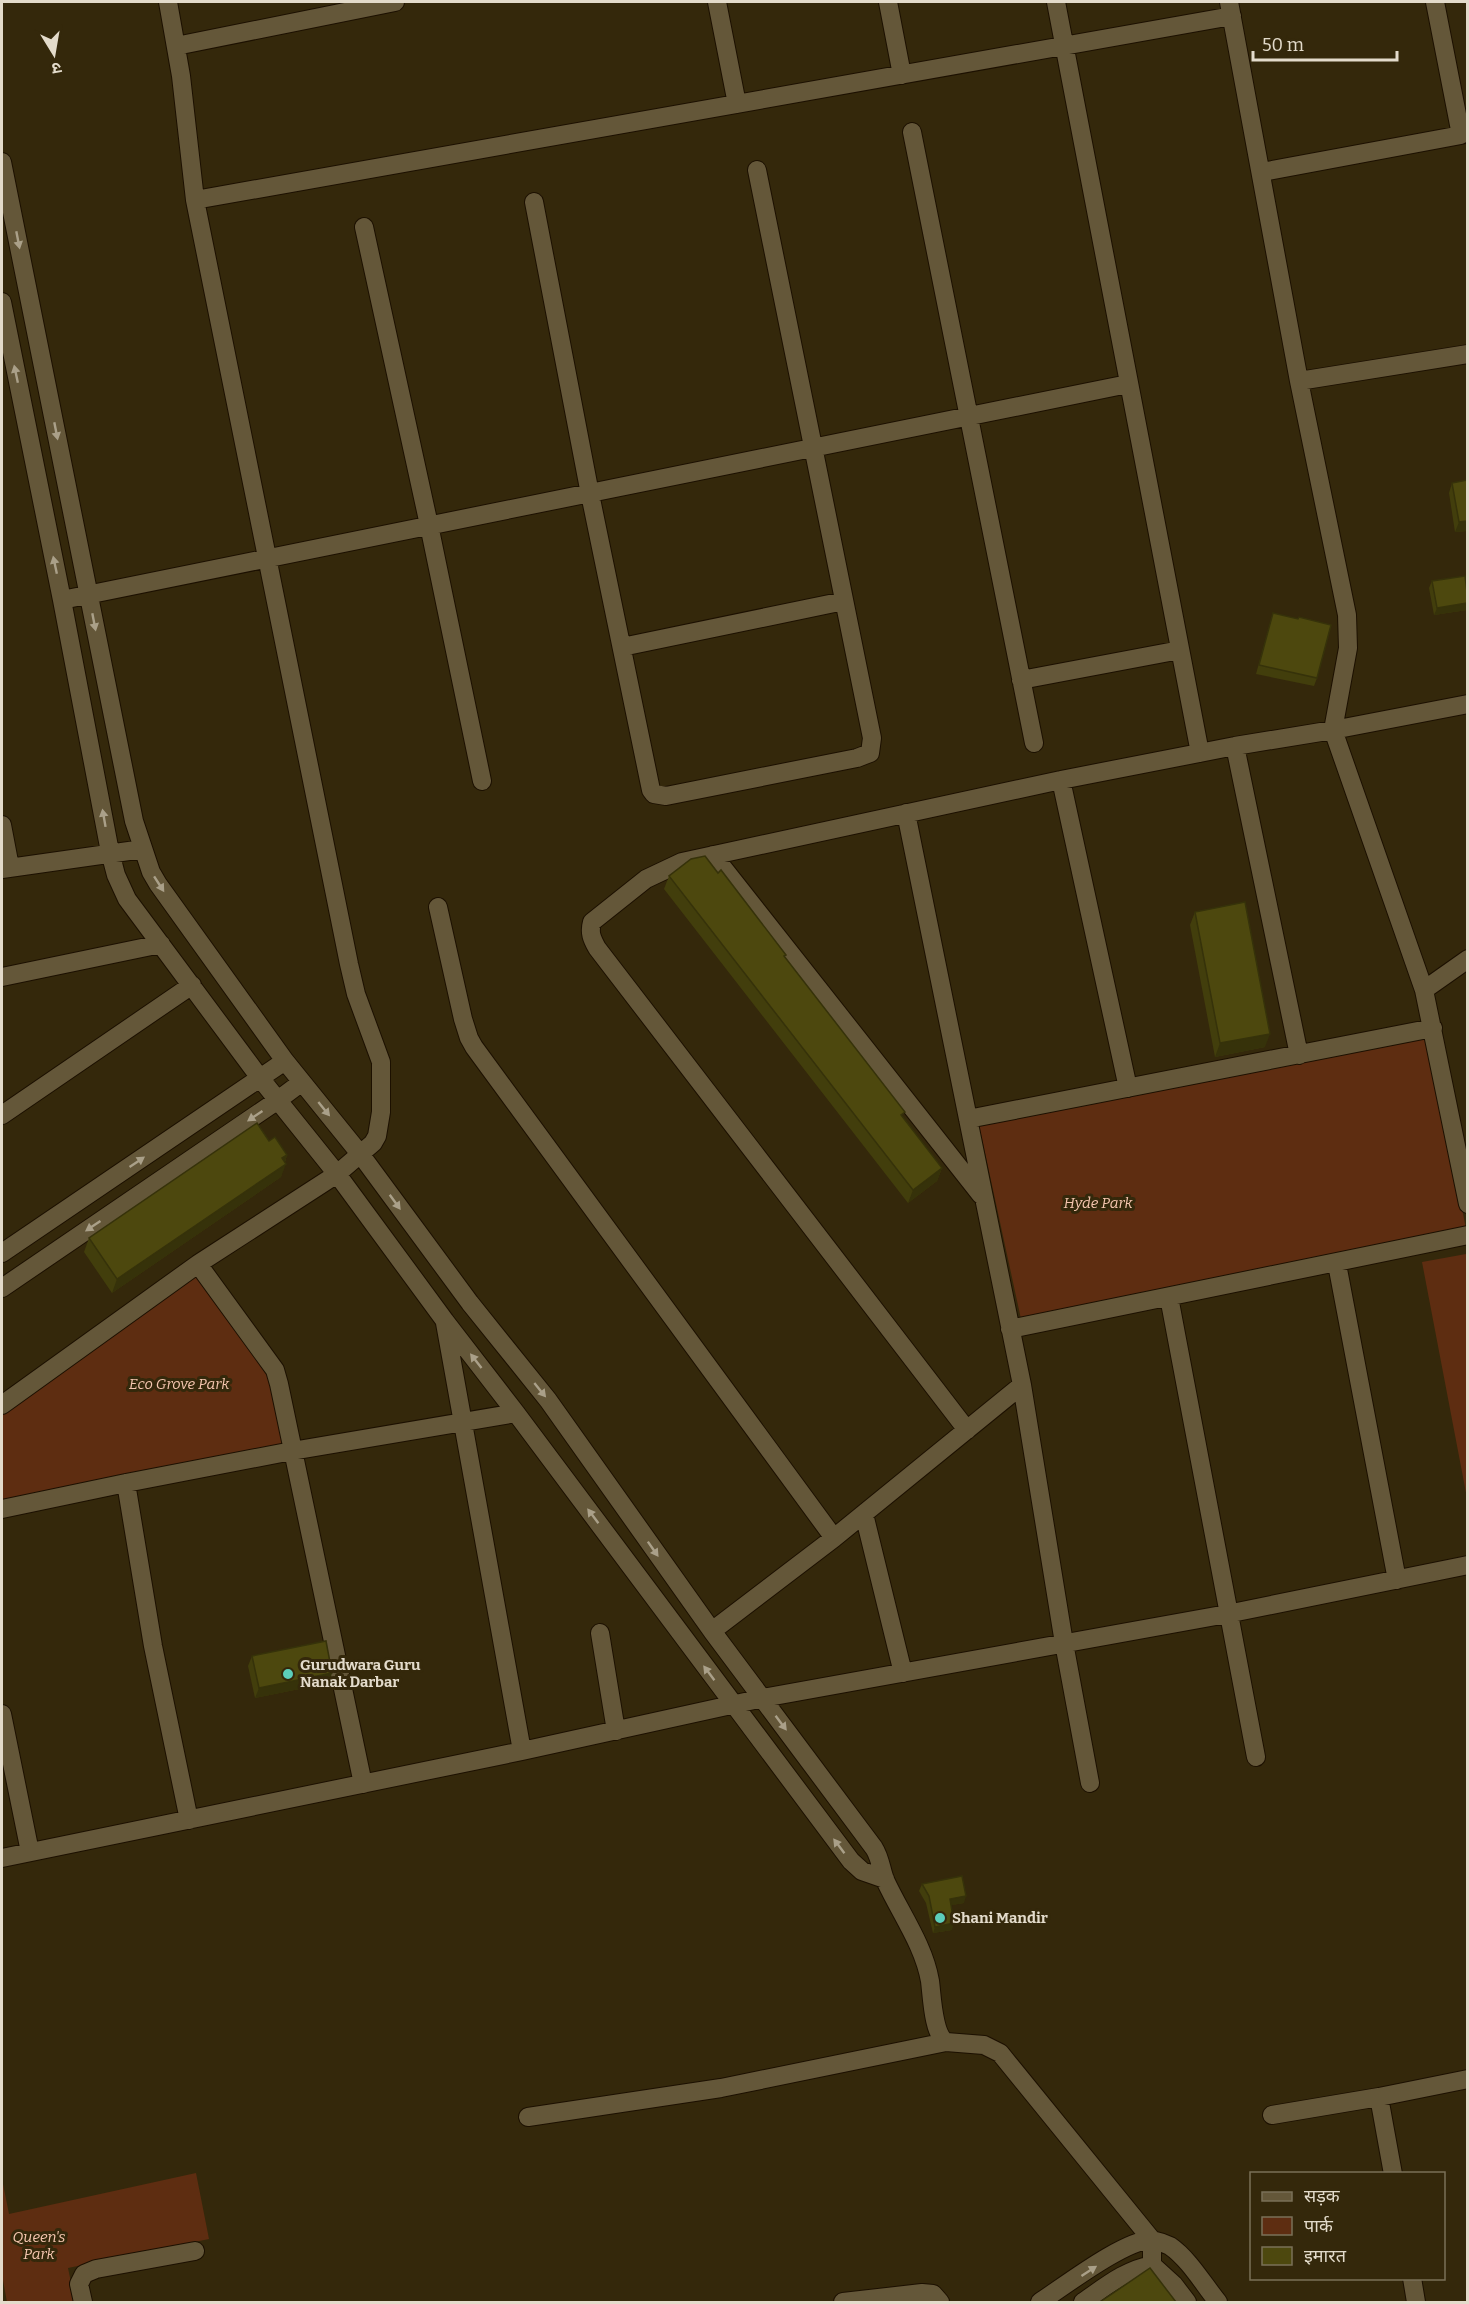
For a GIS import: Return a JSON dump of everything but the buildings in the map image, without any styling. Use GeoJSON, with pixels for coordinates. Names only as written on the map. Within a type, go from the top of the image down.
{"type":"FeatureCollection","features":[{"type":"Feature","properties":{"kind":"street"},"geometry":{"type":"LineString","coordinates":[[2,1405],[198,1264],[361,1155],[377,1136],[381,1112],[381,1062],[356,994],[349,964],[195,200],[176,46],[168,2]]}},
{"type":"Feature","properties":{"kind":"street"},"geometry":{"type":"LineString","coordinates":[[176,46],[395,2]]}},
{"type":"Feature","properties":{"kind":"street"},"geometry":{"type":"LineString","coordinates":[[717,2],[736,104]]}},
{"type":"Feature","properties":{"kind":"street"},"geometry":{"type":"LineString","coordinates":[[888,2],[902,75]]}},
{"type":"Feature","properties":{"kind":"street"},"geometry":{"type":"LineString","coordinates":[[1056,2],[1200,753]]}},
{"type":"Feature","properties":{"kind":"street"},"geometry":{"type":"LineString","coordinates":[[1262,172],[1461,135],[1435,2]]}},
{"type":"Feature","properties":{"kind":"street"},"geometry":{"type":"LineString","coordinates":[[195,200],[1065,46],[1231,9],[1299,381],[1347,615],[1348,648],[1333,730],[1424,990],[1467,1204]]}},
{"type":"Feature","properties":{"kind":"street"},"geometry":{"type":"LineString","coordinates":[[912,132],[1034,743]]}},
{"type":"Feature","properties":{"kind":"street"},"geometry":{"type":"LineString","coordinates":[[2,162],[134,820],[151,872],[285,1061],[361,1155],[470,1303],[548,1400],[711,1631],[874,1848],[879,1856],[885,1879],[924,1959],[939,2035],[946,2042]]}},
{"type":"Feature","properties":{"kind":"street"},"geometry":{"type":"LineString","coordinates":[[534,202],[590,494],[651,790],[654,794],[666,796],[857,758],[870,753],[872,738],[757,170]]}},
{"type":"Feature","properties":{"kind":"street"},"geometry":{"type":"LineString","coordinates":[[364,227],[482,781]]}},
{"type":"Feature","properties":{"kind":"street"},"geometry":{"type":"LineString","coordinates":[[2,302],[110,852],[116,876],[127,899],[260,1078],[337,1173],[444,1321],[516,1413],[851,1862],[862,1870],[885,1879]]}},
{"type":"Feature","properties":{"kind":"street"},"geometry":{"type":"LineString","coordinates":[[1299,381],[1467,354]]}},
{"type":"Feature","properties":{"kind":"street"},"geometry":{"type":"LineString","coordinates":[[62,600],[1128,384]]}},
{"type":"Feature","properties":{"kind":"street"},"geometry":{"type":"LineString","coordinates":[[622,647],[844,601]]}},
{"type":"Feature","properties":{"kind":"street"},"geometry":{"type":"LineString","coordinates":[[1021,680],[1180,650]]}},
{"type":"Feature","properties":{"kind":"street"},"geometry":{"type":"LineString","coordinates":[[967,1430],[591,939],[592,922],[646,879],[682,862],[1061,780],[1467,704]]}},
{"type":"Feature","properties":{"kind":"street"},"geometry":{"type":"LineString","coordinates":[[1235,746],[1299,1055]]}},
{"type":"Feature","properties":{"kind":"street"},"geometry":{"type":"LineString","coordinates":[[1061,780],[1128,1088]]}},
{"type":"Feature","properties":{"kind":"street"},"geometry":{"type":"LineString","coordinates":[[906,813],[1022,1385],[1064,1643],[1090,1784]]}},
{"type":"Feature","properties":{"kind":"street"},"geometry":{"type":"LineString","coordinates":[[2,825],[6,868],[143,849]]}},
{"type":"Feature","properties":{"kind":"street"},"geometry":{"type":"LineString","coordinates":[[713,855],[984,1199]]}},
{"type":"Feature","properties":{"kind":"street"},"geometry":{"type":"LineString","coordinates":[[438,907],[463,1019],[474,1047],[834,1538]]}},
{"type":"Feature","properties":{"kind":"street"},"geometry":{"type":"LineString","coordinates":[[2,977],[161,944]]}},
{"type":"Feature","properties":{"kind":"street"},"geometry":{"type":"LineString","coordinates":[[1424,990],[1467,959]]}},
{"type":"Feature","properties":{"kind":"street"},"geometry":{"type":"LineString","coordinates":[[2,1115],[192,985]]}},
{"type":"Feature","properties":{"kind":"street"},"geometry":{"type":"LineString","coordinates":[[968,1119],[1433,1028]]}},
{"type":"Feature","properties":{"kind":"street"},"geometry":{"type":"LineString","coordinates":[[2,1253],[285,1061]]}},
{"type":"Feature","properties":{"kind":"street"},"geometry":{"type":"LineString","coordinates":[[2,1288],[302,1082]]}},
{"type":"Feature","properties":{"kind":"street"},"geometry":{"type":"LineString","coordinates":[[1010,1329],[1467,1236]]}},
{"type":"Feature","properties":{"kind":"street"},"geometry":{"type":"LineString","coordinates":[[198,1264],[275,1370],[363,1784]]}},
{"type":"Feature","properties":{"kind":"street"},"geometry":{"type":"LineString","coordinates":[[1337,1264],[1397,1580]]}},
{"type":"Feature","properties":{"kind":"street"},"geometry":{"type":"LineString","coordinates":[[1169,1297],[1256,1758]]}},
{"type":"Feature","properties":{"kind":"street"},"geometry":{"type":"LineString","coordinates":[[444,1321],[522,1751]]}},
{"type":"Feature","properties":{"kind":"street"},"geometry":{"type":"LineString","coordinates":[[711,1631],[834,1538],[1022,1385]]}},
{"type":"Feature","properties":{"kind":"street"},"geometry":{"type":"LineString","coordinates":[[2,1509],[292,1451],[516,1413]]}},
{"type":"Feature","properties":{"kind":"street"},"geometry":{"type":"LineString","coordinates":[[126,1483],[153,1646],[189,1820]]}},
{"type":"Feature","properties":{"kind":"street"},"geometry":{"type":"LineString","coordinates":[[864,1514],[903,1673]]}},
{"type":"Feature","properties":{"kind":"street"},"geometry":{"type":"LineString","coordinates":[[2,1858],[522,1751],[763,1698],[1227,1614],[1467,1565]]}},
{"type":"Feature","properties":{"kind":"street"},"geometry":{"type":"LineString","coordinates":[[600,1633],[616,1731]]}},
{"type":"Feature","properties":{"kind":"street"},"geometry":{"type":"LineString","coordinates":[[2,1714],[30,1852]]}},
{"type":"Feature","properties":{"kind":"street"},"geometry":{"type":"LineString","coordinates":[[528,2117],[721,2088],[946,2042],[984,2045],[1000,2053],[1152,2240],[1152,2265],[1174,2285],[1186,2302]]}},
{"type":"Feature","properties":{"kind":"street"},"geometry":{"type":"LineString","coordinates":[[1272,2115],[1467,2079]]}},
{"type":"Feature","properties":{"kind":"street"},"geometry":{"type":"LineString","coordinates":[[1379,2097],[1393,2172]]}},
{"type":"Feature","properties":{"kind":"street"},"geometry":{"type":"LineString","coordinates":[[1040,2302],[1119,2251],[1134,2244],[1152,2240],[1168,2245],[1180,2255],[1218,2302]]}},
{"type":"Feature","properties":{"kind":"street"},"geometry":{"type":"LineString","coordinates":[[83,2302],[80,2284],[84,2274],[96,2269],[195,2251]]}},
{"type":"Feature","properties":{"kind":"street"},"geometry":{"type":"LineString","coordinates":[[1083,2302],[1123,2275],[1152,2265]]}},
{"type":"Feature","properties":{"kind":"street"},"geometry":{"type":"LineString","coordinates":[[1412,2280],[1416,2302]]}},
{"type":"Feature","properties":{"kind":"street"},"geometry":{"type":"LineString","coordinates":[[843,2302],[922,2293],[933,2294],[940,2302]]}},
{"type":"Feature","properties":{"kind":"green space","name":"Hyde Park"},"geometry":{"type":"Polygon","coordinates":[[[1429,1038],[1466,1229],[1021,1319],[979,1125],[1429,1038]]]}},
{"type":"Feature","properties":{"kind":"green space"},"geometry":{"type":"Polygon","coordinates":[[[1466,1254],[1468,1263],[1467,1498],[1422,1262],[1466,1254]]]}},
{"type":"Feature","properties":{"kind":"green space","name":"Eco Grove Park"},"geometry":{"type":"Polygon","coordinates":[[[198,1271],[270,1376],[284,1444],[2,1504],[2,1412],[198,1271]]]}},
{"type":"Feature","properties":{"kind":"green space","name":"Queen's Park"},"geometry":{"type":"Polygon","coordinates":[[[196,2173],[209,2239],[68,2268],[75,2302],[7,2302],[2,2275],[2,2179],[9,2214],[196,2173]]]}},
{"type":"Feature","properties":{"kind":"place","name":"Gurudwara Guru Nanak Darbar"},"geometry":{"type":"Point","coordinates":[288,1674]}},
{"type":"Feature","properties":{"kind":"place","name":"Shani Mandir"},"geometry":{"type":"Point","coordinates":[940,1918]}}]}
